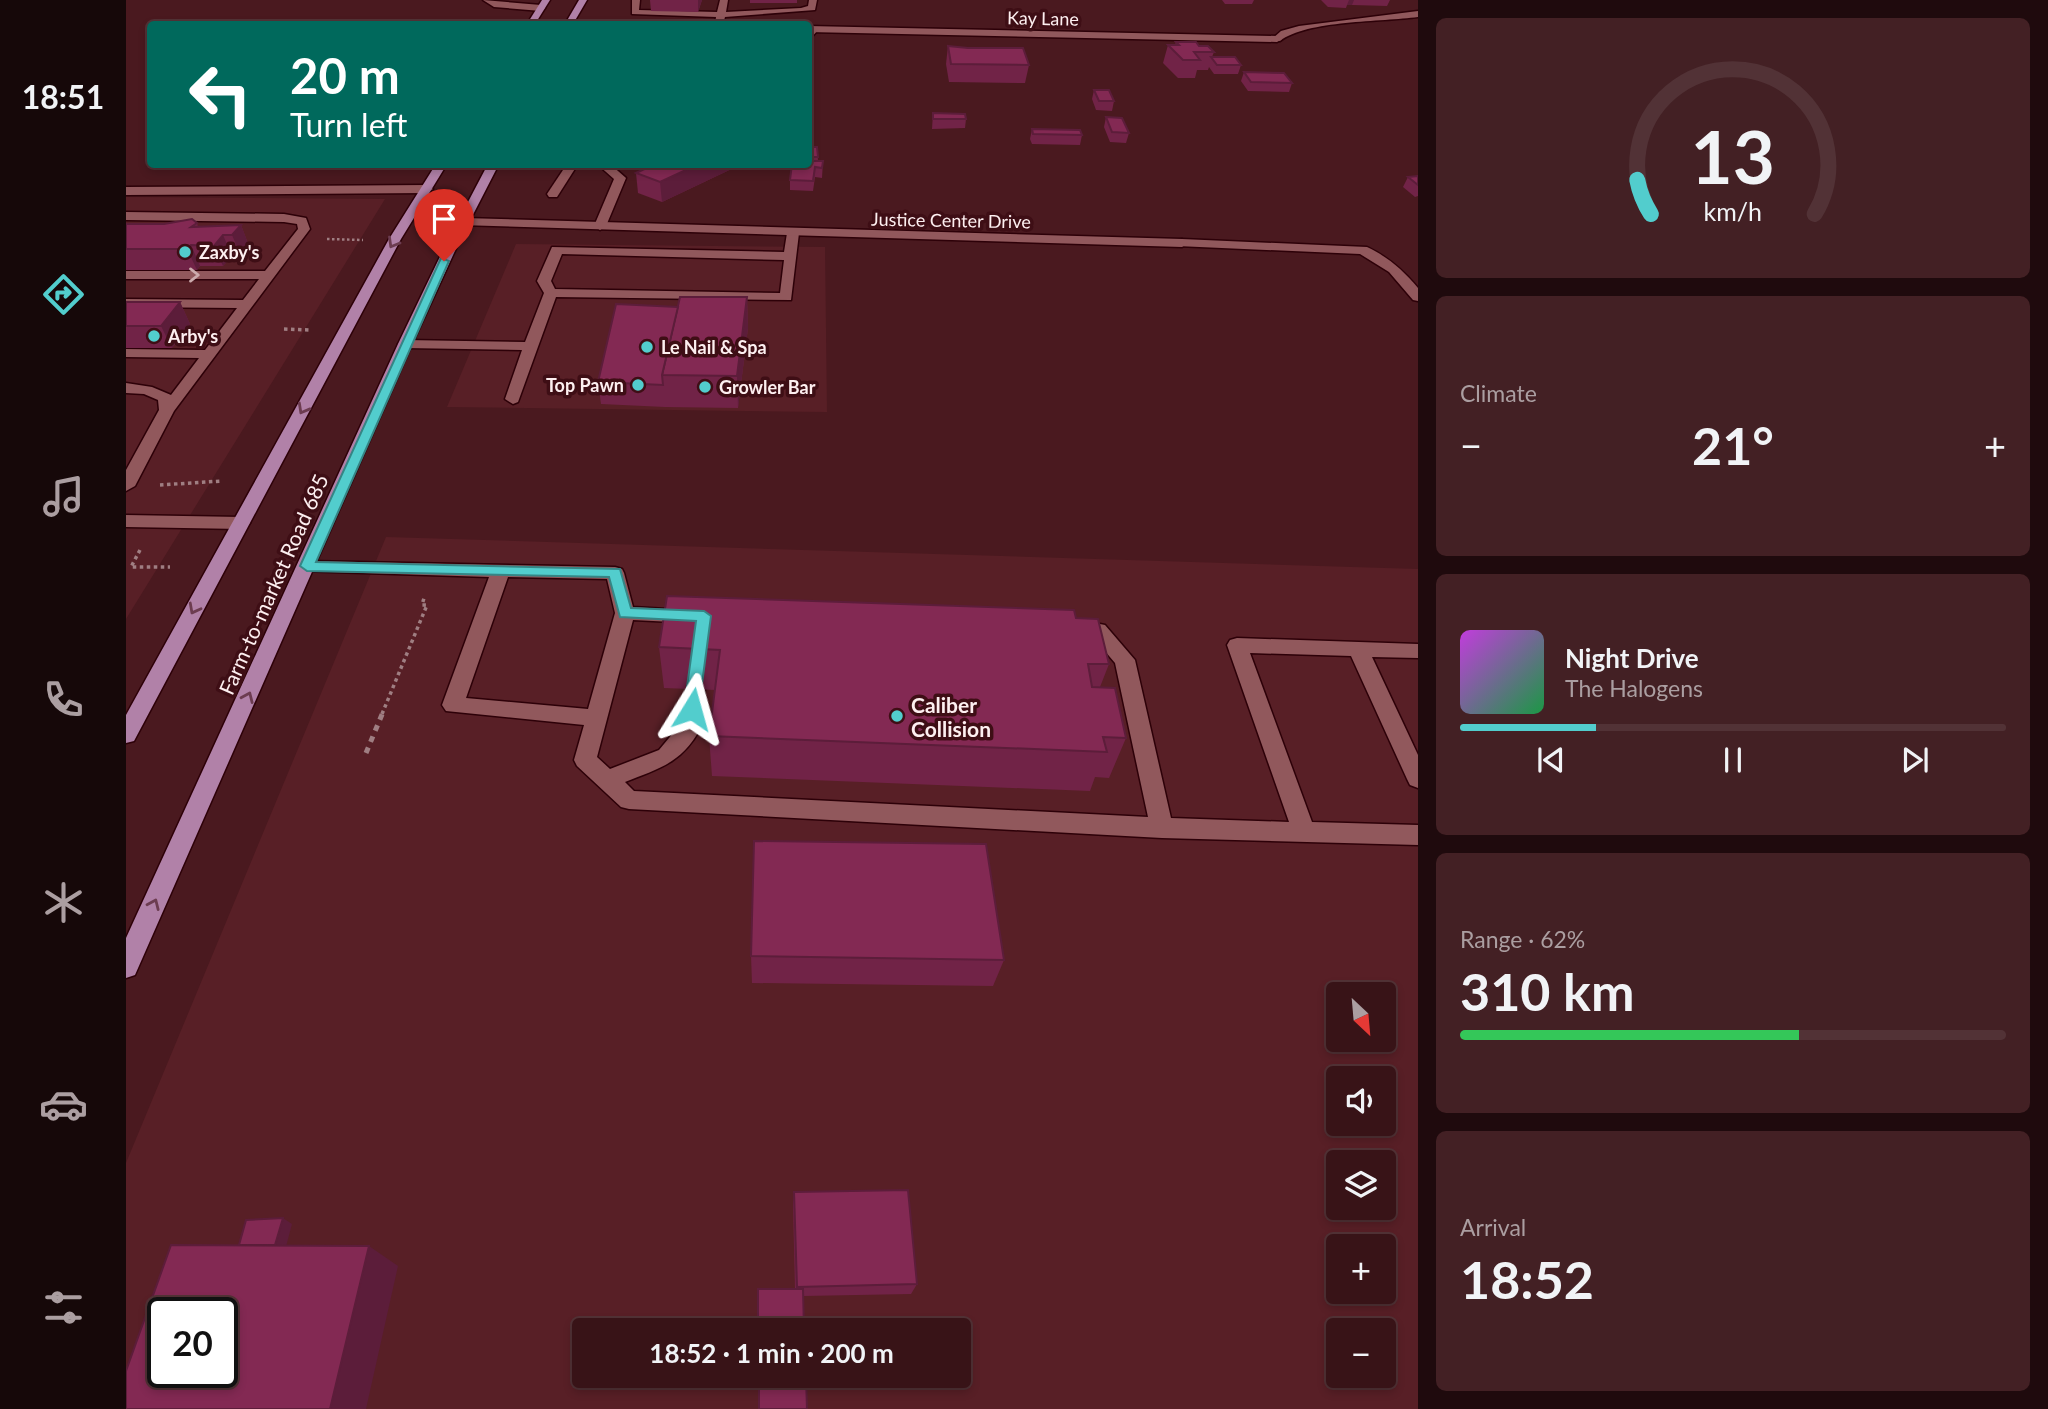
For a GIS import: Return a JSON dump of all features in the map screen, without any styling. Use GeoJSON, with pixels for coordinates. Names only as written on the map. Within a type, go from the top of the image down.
{"type":"FeatureCollection","features":[{"type":"Feature","properties":{"kind":"main road"},"geometry":{"type":"LineString","coordinates":[[571,21],[583,0]]}},
{"type":"Feature","properties":{"kind":"main road"},"geometry":{"type":"LineString","coordinates":[[533,21],[543,4]]}},
{"type":"Feature","properties":{"kind":"main road"},"geometry":{"type":"LineString","coordinates":[[126,735],[395,239],[440,168]]}},
{"type":"Feature","properties":{"kind":"main road","name":"Farm-to-market Road 685"},"geometry":{"type":"LineString","coordinates":[[126,966],[405,344],[492,168]]}},
{"type":"Feature","properties":{"kind":"street"},"geometry":{"type":"LineString","coordinates":[[487,0],[494,4],[543,4]]}},
{"type":"Feature","properties":{"kind":"street"},"geometry":{"type":"LineString","coordinates":[[636,0],[635,12],[720,20],[740,12],[790,13],[812,8],[813,0]]}},
{"type":"Feature","properties":{"kind":"street"},"geometry":{"type":"LineString","coordinates":[[720,20],[724,0]]}},
{"type":"Feature","properties":{"kind":"street","name":"Kay Lane"},"geometry":{"type":"LineString","coordinates":[[812,32],[1277,38],[1283,32],[1312,26],[1418,14]]}},
{"type":"Feature","properties":{"kind":"street"},"geometry":{"type":"LineString","coordinates":[[553,194],[570,168]]}},
{"type":"Feature","properties":{"kind":"street"},"geometry":{"type":"LineString","coordinates":[[600,226],[620,178],[607,168]]}},
{"type":"Feature","properties":{"kind":"street"},"geometry":{"type":"LineString","coordinates":[[126,191],[427,189]]}},
{"type":"Feature","properties":{"kind":"street"},"geometry":{"type":"LineString","coordinates":[[126,485],[160,419],[304,229],[302,221],[128,217]]}},
{"type":"Feature","properties":{"kind":"street","name":"Justice Center Drive"},"geometry":{"type":"LineString","coordinates":[[464,222],[1362,250],[1393,267],[1418,297]]}},
{"type":"Feature","properties":{"kind":"street"},"geometry":{"type":"LineString","coordinates":[[551,293],[786,297],[793,233]]}},
{"type":"Feature","properties":{"kind":"street"},"geometry":{"type":"LineString","coordinates":[[551,293],[544,281],[557,250],[790,256]]}},
{"type":"Feature","properties":{"kind":"street"},"geometry":{"type":"LineString","coordinates":[[126,275],[271,275]]}},
{"type":"Feature","properties":{"kind":"street"},"geometry":{"type":"LineString","coordinates":[[513,399],[551,293]]}},
{"type":"Feature","properties":{"kind":"street"},"geometry":{"type":"LineString","coordinates":[[126,303],[249,304]]}},
{"type":"Feature","properties":{"kind":"street"},"geometry":{"type":"LineString","coordinates":[[405,344],[531,346]]}},
{"type":"Feature","properties":{"kind":"street"},"geometry":{"type":"LineString","coordinates":[[126,354],[211,354]]}},
{"type":"Feature","properties":{"kind":"street"},"geometry":{"type":"LineString","coordinates":[[126,388],[147,390],[165,398],[167,410]]}},
{"type":"Feature","properties":{"kind":"street"},"geometry":{"type":"LineString","coordinates":[[126,522],[241,523]]}},
{"type":"Feature","properties":{"kind":"street"},"geometry":{"type":"LineString","coordinates":[[307,566],[615,572],[625,613],[584,760],[629,800],[1162,828],[1418,835]]}},
{"type":"Feature","properties":{"kind":"street"},"geometry":{"type":"LineString","coordinates":[[501,570],[453,705],[594,718]]}},
{"type":"Feature","properties":{"kind":"street"},"geometry":{"type":"LineString","coordinates":[[607,780],[667,756],[689,729],[710,616],[625,613]]}},
{"type":"Feature","properties":{"kind":"street"},"geometry":{"type":"LineString","coordinates":[[1057,628],[1098,630],[1125,660],[1162,828]]}},
{"type":"Feature","properties":{"kind":"street"},"geometry":{"type":"LineString","coordinates":[[1304,831],[1237,645],[1418,651]]}},
{"type":"Feature","properties":{"kind":"street"},"geometry":{"type":"LineString","coordinates":[[1357,649],[1418,779]]}},
{"type":"Feature","properties":{"kind":"path"},"geometry":{"type":"LineString","coordinates":[[319,239],[368,240]]}},
{"type":"Feature","properties":{"kind":"path"},"geometry":{"type":"LineString","coordinates":[[284,329],[314,330]]}},
{"type":"Feature","properties":{"kind":"path"},"geometry":{"type":"LineString","coordinates":[[151,485],[222,481]]}},
{"type":"Feature","properties":{"kind":"path"},"geometry":{"type":"LineString","coordinates":[[144,543],[131,567],[170,567]]}},
{"type":"Feature","properties":{"kind":"path"},"geometry":{"type":"LineString","coordinates":[[366,753],[427,605],[422,605],[425,596]]}},
{"type":"Feature","properties":{"kind":"shaded area"},"geometry":{"type":"Polygon","coordinates":[[[126,197],[385,199],[126,619],[126,197]]]}},
{"type":"Feature","properties":{"kind":"shaded area"},"geometry":{"type":"Polygon","coordinates":[[[516,244],[825,247],[827,412],[447,407],[516,244]]]}},
{"type":"Feature","properties":{"kind":"shaded area"},"geometry":{"type":"Polygon","coordinates":[[[386,537],[1418,569],[1418,1409],[126,1409],[126,1163],[386,537]]]}},
{"type":"Feature","properties":{"kind":"building"},"geometry":{"type":"Polygon","coordinates":[[[1176,42],[1196,42],[1199,46],[1208,46],[1214,52],[1194,52],[1200,60],[1183,60],[1168,45],[1179,45],[1176,42]]]}},
{"type":"Feature","properties":{"kind":"building"},"geometry":{"type":"Polygon","coordinates":[[[948,46],[1023,48],[1029,65],[951,64],[948,46]]]}},
{"type":"Feature","properties":{"kind":"building"},"geometry":{"type":"Polygon","coordinates":[[[1211,57],[1235,57],[1241,65],[1217,65],[1211,57]]]}},
{"type":"Feature","properties":{"kind":"building"},"geometry":{"type":"Polygon","coordinates":[[[1244,72],[1284,73],[1292,83],[1251,82],[1244,72]]]}},
{"type":"Feature","properties":{"kind":"building"},"geometry":{"type":"Polygon","coordinates":[[[1094,90],[1109,90],[1114,101],[1099,101],[1094,90]]]}},
{"type":"Feature","properties":{"kind":"building"},"geometry":{"type":"Polygon","coordinates":[[[933,113],[965,114],[966,119],[933,119],[933,113]]]}},
{"type":"Feature","properties":{"kind":"building"},"geometry":{"type":"Polygon","coordinates":[[[1106,117],[1122,118],[1129,133],[1112,132],[1106,117]]]}},
{"type":"Feature","properties":{"kind":"building"},"geometry":{"type":"Polygon","coordinates":[[[1032,129],[1080,130],[1082,135],[1033,134],[1032,129]]]}},
{"type":"Feature","properties":{"kind":"building"},"geometry":{"type":"Polygon","coordinates":[[[812,147],[817,147],[818,157],[812,157],[812,147]]]}},
{"type":"Feature","properties":{"kind":"building"},"geometry":{"type":"Polygon","coordinates":[[[812,161],[823,161],[822,168],[815,167],[813,181],[790,180],[792,168],[812,168],[812,161]]]}},
{"type":"Feature","properties":{"kind":"building"},"geometry":{"type":"Polygon","coordinates":[[[647,168],[690,168],[660,182],[636,173],[647,168]]]}},
{"type":"Feature","properties":{"kind":"building"},"geometry":{"type":"Polygon","coordinates":[[[1418,176],[1418,185],[1408,177],[1418,176]]]}},
{"type":"Feature","properties":{"kind":"building"},"geometry":{"type":"Polygon","coordinates":[[[192,219],[197,223],[191,227],[241,225],[232,235],[223,235],[214,246],[126,249],[126,224],[164,224],[192,219]]]}},
{"type":"Feature","properties":{"kind":"building"},"geometry":{"type":"Polygon","coordinates":[[[680,297],[747,297],[737,376],[662,375],[680,297]]]}},
{"type":"Feature","properties":{"kind":"building"},"geometry":{"type":"Polygon","coordinates":[[[126,302],[180,302],[161,326],[126,326],[126,302]]]}},
{"type":"Feature","properties":{"kind":"building"},"geometry":{"type":"Polygon","coordinates":[[[616,304],[678,307],[662,375],[663,385],[598,382],[616,304]]]}},
{"type":"Feature","properties":{"kind":"building","name":"Caliber Collision"},"geometry":{"type":"Polygon","coordinates":[[[667,596],[1074,610],[1076,618],[1098,619],[1109,664],[1088,664],[1092,687],[1115,688],[1126,738],[1103,737],[1107,752],[709,736],[720,650],[659,647],[667,596]]]}},
{"type":"Feature","properties":{"kind":"building"},"geometry":{"type":"Polygon","coordinates":[[[754,841],[986,844],[1004,960],[751,956],[754,841]]]}},
{"type":"Feature","properties":{"kind":"building"},"geometry":{"type":"Polygon","coordinates":[[[908,1190],[917,1284],[797,1287],[794,1192],[908,1190]]]}},
{"type":"Feature","properties":{"kind":"building"},"geometry":{"type":"Polygon","coordinates":[[[283,1218],[275,1245],[239,1245],[246,1220],[283,1218]]]}},
{"type":"Feature","properties":{"kind":"building"},"geometry":{"type":"Polygon","coordinates":[[[171,1245],[369,1246],[330,1409],[126,1409],[126,1371],[147,1312],[147,1388],[238,1388],[238,1297],[152,1297],[171,1245]]]}},
{"type":"Feature","properties":{"kind":"building"},"geometry":{"type":"Polygon","coordinates":[[[758,1289],[803,1289],[804,1318],[758,1318],[758,1289]]]}},
{"type":"Feature","properties":{"kind":"building"},"geometry":{"type":"Polygon","coordinates":[[[759,1388],[806,1388],[807,1409],[759,1409],[759,1388]]]}},
{"type":"Feature","properties":{"kind":"place","name":"Zaxby's"},"geometry":{"type":"Point","coordinates":[185,252]}},
{"type":"Feature","properties":{"kind":"place","name":"Arby's"},"geometry":{"type":"Point","coordinates":[154,336]}},
{"type":"Feature","properties":{"kind":"place","name":"Le Nail & Spa"},"geometry":{"type":"Point","coordinates":[647,347]}},
{"type":"Feature","properties":{"kind":"place","name":"Top Pawn"},"geometry":{"type":"Point","coordinates":[638,385]}},
{"type":"Feature","properties":{"kind":"place","name":"Growler Bar"},"geometry":{"type":"Point","coordinates":[705,387]}},
{"type":"Feature","properties":{"kind":"place","name":"Caliber Collision"},"geometry":{"type":"Point","coordinates":[897,716]}},
{"type":"Feature","properties":{"kind":"route"},"geometry":{"type":"LineString","coordinates":[[444,261],[307,566],[615,572],[625,613],[704,616],[692,709]]}}]}
